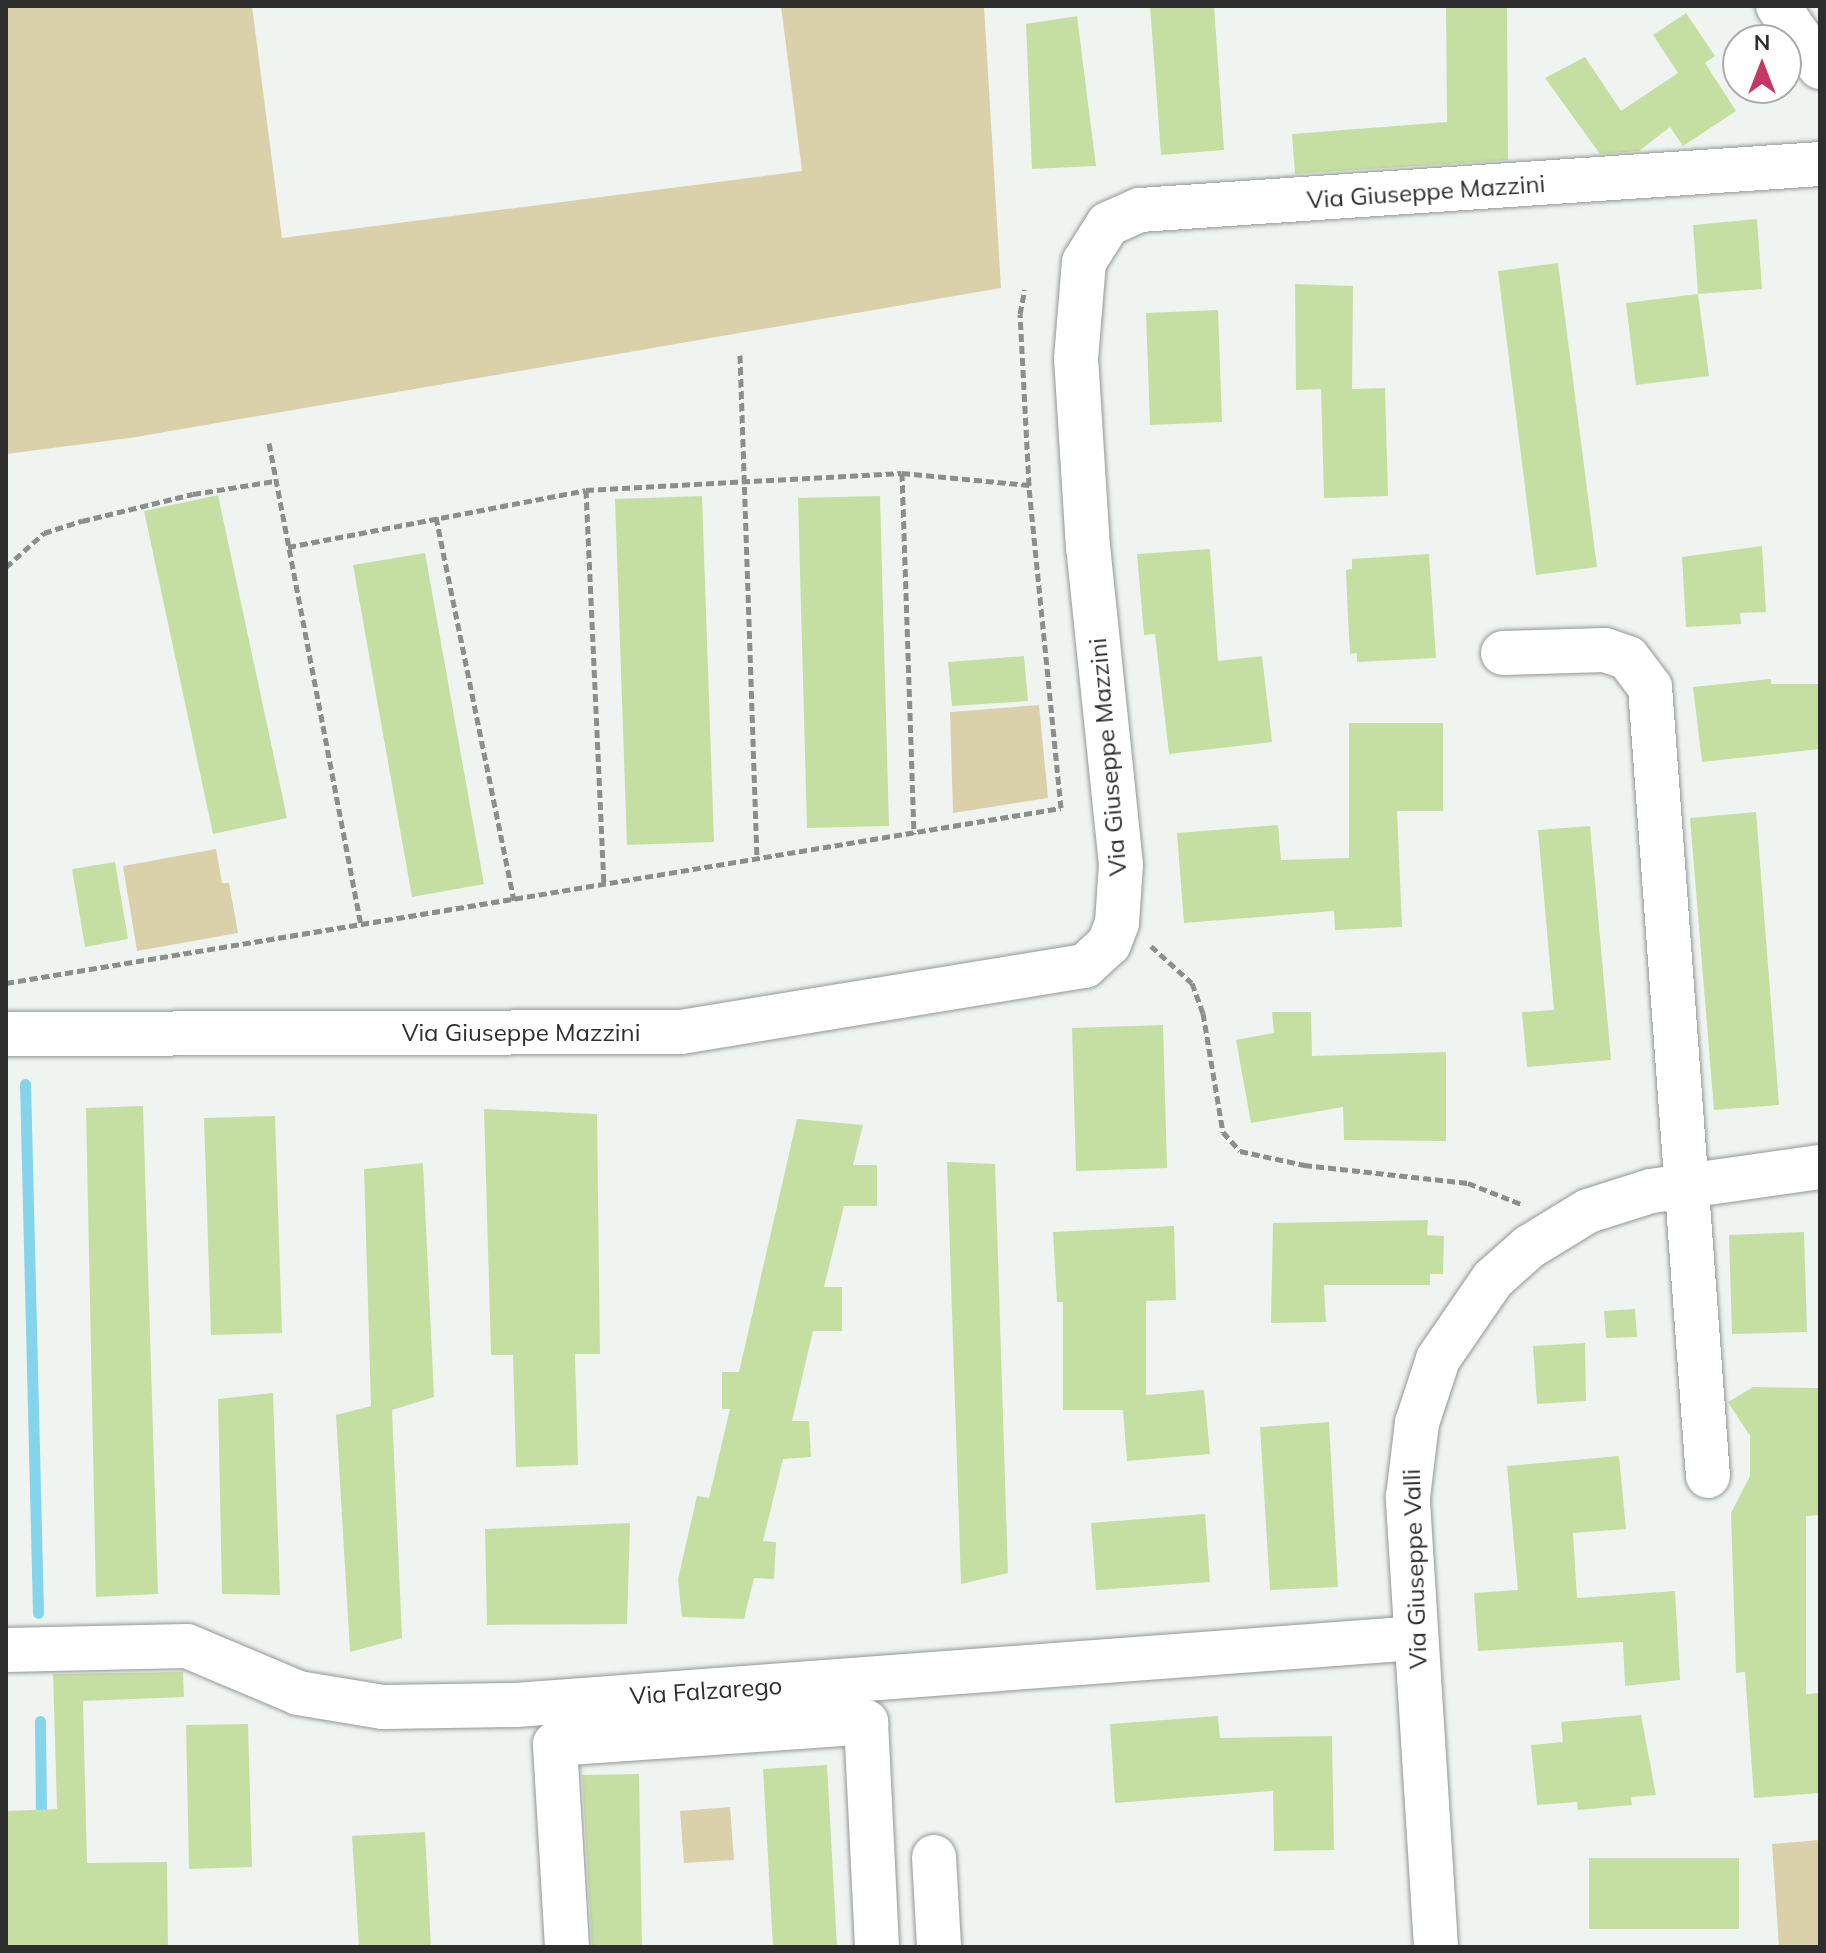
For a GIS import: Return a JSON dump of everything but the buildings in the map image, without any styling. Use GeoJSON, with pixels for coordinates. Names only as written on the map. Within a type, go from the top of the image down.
{"type":"FeatureCollection","features":[{"type":"Feature","properties":{"kind":"street"},"geometry":{"type":"LineString","coordinates":[[1778,6],[1820,67]]}},
{"type":"Feature","properties":{"kind":"street","name":"Via Giuseppe Mazzini"},"geometry":{"type":"LineString","coordinates":[[6,1034],[705,1031],[1085,966],[1109,944],[1117,923],[1121,865],[1084,501],[1076,359],[1084,262],[1108,224],[1140,210],[1820,164]]}},
{"type":"Feature","properties":{"kind":"street"},"geometry":{"type":"LineString","coordinates":[[1503,653],[1605,650],[1628,658],[1650,687],[1708,1476]]}},
{"type":"Feature","properties":{"kind":"street","name":"Via Giuseppe Valli"},"geometry":{"type":"LineString","coordinates":[[1436,1947],[1408,1497],[1415,1435],[1428,1382],[1447,1340],[1475,1300],[1510,1264],[1563,1224],[1620,1198],[1685,1185],[1820,1167]]}},
{"type":"Feature","properties":{"kind":"street","name":"Via Falzarego"},"geometry":{"type":"LineString","coordinates":[[6,1650],[187,1646],[298,1693],[383,1707],[516,1705],[1415,1638]]}},
{"type":"Feature","properties":{"kind":"street"},"geometry":{"type":"LineString","coordinates":[[567,1947],[555,1744],[866,1722],[877,1947]]}},
{"type":"Feature","properties":{"kind":"street"},"geometry":{"type":"LineString","coordinates":[[934,1857],[939,1947]]}},
{"type":"Feature","properties":{"kind":"path"},"geometry":{"type":"LineString","coordinates":[[6,983],[1061,808],[1029,485],[1020,314],[1025,289]]}},
{"type":"Feature","properties":{"kind":"path"},"geometry":{"type":"LineString","coordinates":[[740,355],[757,860]]}},
{"type":"Feature","properties":{"kind":"path"},"geometry":{"type":"LineString","coordinates":[[269,443],[361,925]]}},
{"type":"Feature","properties":{"kind":"path"},"geometry":{"type":"LineString","coordinates":[[288,547],[586,490],[902,473],[1029,485]]}},
{"type":"Feature","properties":{"kind":"path"},"geometry":{"type":"LineString","coordinates":[[902,473],[914,834]]}},
{"type":"Feature","properties":{"kind":"path"},"geometry":{"type":"LineString","coordinates":[[6,567],[44,533],[193,494],[275,481]]}},
{"type":"Feature","properties":{"kind":"path"},"geometry":{"type":"LineString","coordinates":[[586,490],[604,885]]}},
{"type":"Feature","properties":{"kind":"path"},"geometry":{"type":"LineString","coordinates":[[436,517],[514,900]]}},
{"type":"Feature","properties":{"kind":"path"},"geometry":{"type":"LineString","coordinates":[[1117,923],[1168,958],[1192,983],[1203,1013],[1223,1132],[1240,1151],[1304,1165],[1468,1183],[1563,1224]]}},
{"type":"Feature","properties":{"kind":"shaded area"},"geometry":{"type":"Polygon","coordinates":[[[6,6],[252,6],[282,238],[802,171],[781,6],[984,6],[1001,288],[130,438],[6,454],[6,6]]]}},
{"type":"Feature","properties":{"kind":"shaded area"},"geometry":{"type":"Polygon","coordinates":[[[1039,705],[1048,798],[953,813],[950,712],[1039,705]]]}},
{"type":"Feature","properties":{"kind":"shaded area"},"geometry":{"type":"Polygon","coordinates":[[[216,849],[222,883],[229,883],[238,933],[137,951],[123,866],[216,849]]]}},
{"type":"Feature","properties":{"kind":"shaded area"},"geometry":{"type":"Polygon","coordinates":[[[730,1807],[734,1860],[684,1863],[680,1811],[730,1807]]]}},
{"type":"Feature","properties":{"kind":"shaded area"},"geometry":{"type":"Polygon","coordinates":[[[1820,1840],[1820,1947],[1779,1947],[1772,1844],[1820,1840]]]}},
{"type":"Feature","properties":{"kind":"waterway"},"geometry":{"type":"LineString","coordinates":[[25,1084],[38,1613]]}},
{"type":"Feature","properties":{"kind":"waterway"},"geometry":{"type":"LineString","coordinates":[[40,1721],[41,1825]]}}]}
